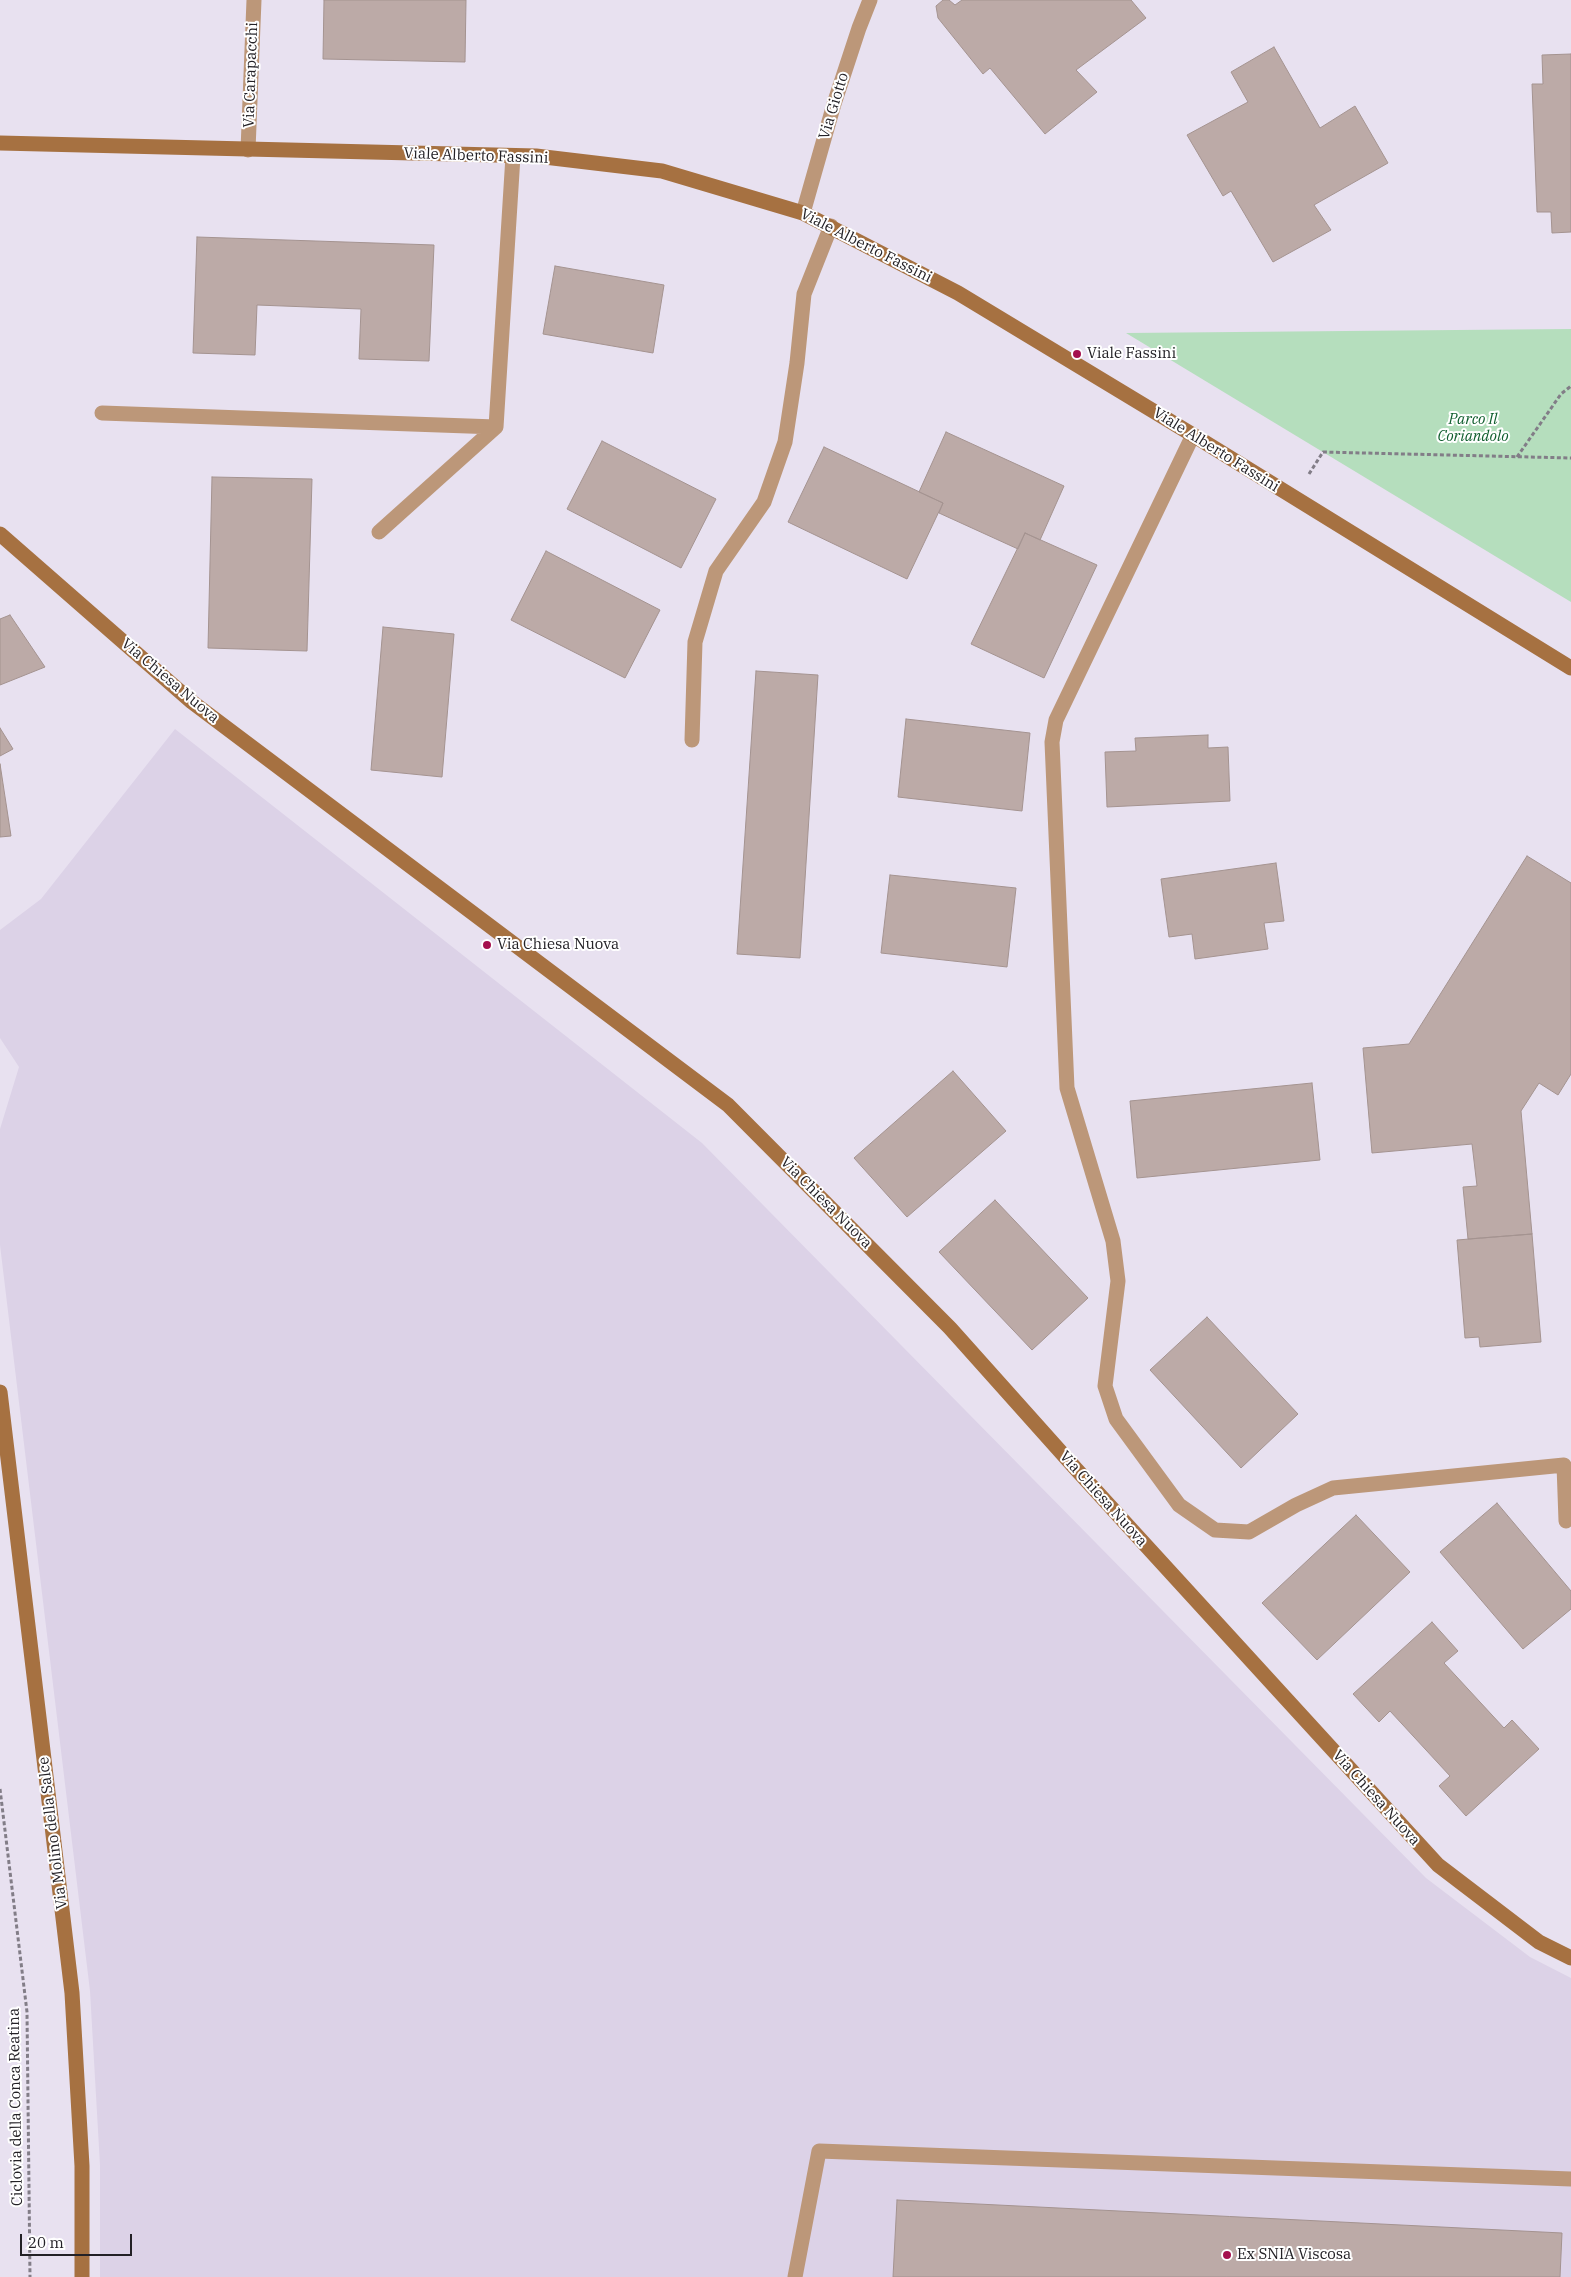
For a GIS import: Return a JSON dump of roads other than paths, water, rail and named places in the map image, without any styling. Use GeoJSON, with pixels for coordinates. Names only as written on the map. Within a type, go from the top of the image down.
{"type":"FeatureCollection","features":[{"type":"Feature","properties":{"kind":"main road","name":"Viale Alberto Fassini"},"geometry":{"type":"LineString","coordinates":[[0,143],[536,156],[662,171],[803,213],[958,293],[1193,435],[1571,668]]}},
{"type":"Feature","properties":{"kind":"main road","name":"Via Chiesa Nuova"},"geometry":{"type":"LineString","coordinates":[[0,534],[192,702],[728,1105],[950,1328],[1082,1476],[1438,1865],[1539,1942],[1571,1958]]}},
{"type":"Feature","properties":{"kind":"main road","name":"Via Molino della Salce"},"geometry":{"type":"LineString","coordinates":[[0,1392],[72,1993],[82,2166],[82,2277]]}},
{"type":"Feature","properties":{"kind":"street","name":"Via Carapacchi"},"geometry":{"type":"LineString","coordinates":[[248,150],[254,0]]}},
{"type":"Feature","properties":{"kind":"street","name":"Via Giotto"},"geometry":{"type":"LineString","coordinates":[[803,213],[834,104],[870,0]]}},
{"type":"Feature","properties":{"kind":"street"},"geometry":{"type":"LineString","coordinates":[[380,532],[496,427],[513,156]]}},
{"type":"Feature","properties":{"kind":"street"},"geometry":{"type":"LineString","coordinates":[[692,740],[695,642],[716,571],[764,502],[785,442],[797,363],[804,294],[831,226]]}},
{"type":"Feature","properties":{"kind":"street"},"geometry":{"type":"LineString","coordinates":[[102,414],[496,427]]}},
{"type":"Feature","properties":{"kind":"street"},"geometry":{"type":"LineString","coordinates":[[1193,435],[1056,720],[1052,742],[1067,1088],[1113,1241],[1118,1281],[1105,1386],[1116,1419],[1179,1505],[1214,1530],[1249,1532],[1296,1505],[1333,1488],[1564,1465],[1566,1521]]}},
{"type":"Feature","properties":{"kind":"street"},"geometry":{"type":"LineString","coordinates":[[795,2277],[819,2151],[1571,2179]]}},
{"type":"Feature","properties":{"kind":"place","name":"Viale Fassini"},"geometry":{"type":"Point","coordinates":[1077,354]}},
{"type":"Feature","properties":{"kind":"place","name":"Via Chiesa Nuova"},"geometry":{"type":"Point","coordinates":[487,945]}},
{"type":"Feature","properties":{"kind":"place","name":"Ex SNIA Viscosa"},"geometry":{"type":"Point","coordinates":[1227,2255]}},
{"type":"Feature","properties":{"kind":"park label","name":"Parco Il Coriandolo"},"geometry":{"type":"Point","coordinates":[1473,428]}}]}
